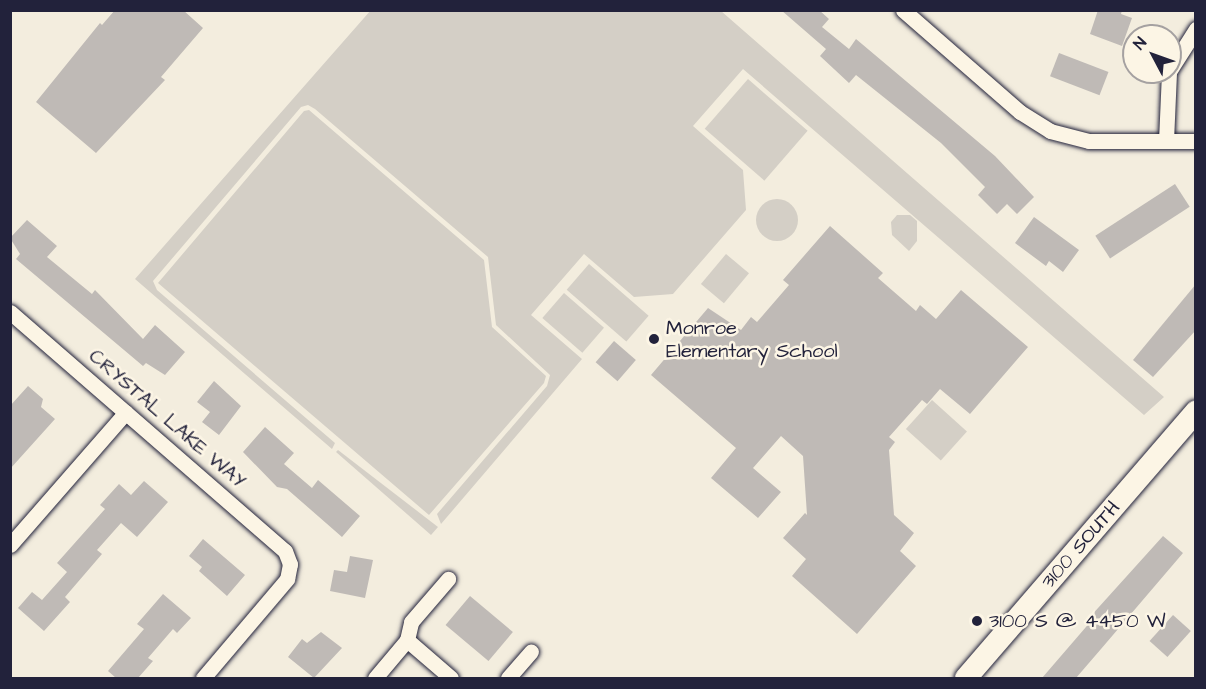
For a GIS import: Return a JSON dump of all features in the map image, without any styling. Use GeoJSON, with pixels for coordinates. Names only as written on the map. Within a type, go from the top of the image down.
{"type":"FeatureCollection","features":[{"type":"Feature","properties":{"kind":"main road","name":"3100 SOUTH"},"geometry":{"type":"LineString","coordinates":[[966,678],[1194,417]]}},
{"type":"Feature","properties":{"kind":"street"},"geometry":{"type":"LineString","coordinates":[[903,10],[1020,112],[1050,131],[1089,141],[1196,141]]}},
{"type":"Feature","properties":{"kind":"street"},"geometry":{"type":"LineString","coordinates":[[1182,52],[1196,29]]}},
{"type":"Feature","properties":{"kind":"street"},"geometry":{"type":"LineString","coordinates":[[1166,141],[1169,84]]}},
{"type":"Feature","properties":{"kind":"street","name":"CRYSTAL LAKE WAY"},"geometry":{"type":"LineString","coordinates":[[10,312],[273,538],[290,564],[287,579],[276,595],[203,678]]}},
{"type":"Feature","properties":{"kind":"street"},"geometry":{"type":"LineString","coordinates":[[10,545],[126,412]]}},
{"type":"Feature","properties":{"kind":"street"},"geometry":{"type":"LineString","coordinates":[[375,678],[407,640],[411,622],[448,579]]}},
{"type":"Feature","properties":{"kind":"street"},"geometry":{"type":"LineString","coordinates":[[407,640],[451,678]]}},
{"type":"Feature","properties":{"kind":"street"},"geometry":{"type":"LineString","coordinates":[[508,678],[531,652]]}},
{"type":"Feature","properties":{"kind":"shaded area"},"geometry":{"type":"Polygon","coordinates":[[[371,10],[721,11],[1164,397],[1144,415],[743,69],[693,126],[743,170],[746,210],[673,294],[634,297],[584,254],[531,315],[582,359],[441,524],[437,514],[547,386],[550,375],[496,325],[488,257],[315,109],[308,105],[301,107],[153,281],[157,290],[335,443],[332,449],[135,279],[371,10]]]}},
{"type":"Feature","properties":{"kind":"shaded area"},"geometry":{"type":"Polygon","coordinates":[[[748,79],[808,131],[764,181],[705,129],[748,79]]]}},
{"type":"Feature","properties":{"kind":"shaded area"},"geometry":{"type":"Polygon","coordinates":[[[309,110],[484,260],[492,327],[546,376],[544,383],[429,515],[158,283],[304,111],[309,110]]]}},
{"type":"Feature","properties":{"kind":"shaded area"},"geometry":{"type":"Polygon","coordinates":[[[777,199],[792,205],[798,220],[792,235],[777,241],[762,235],[756,220],[762,205],[777,199]]]}},
{"type":"Feature","properties":{"kind":"shaded area"},"geometry":{"type":"Polygon","coordinates":[[[897,215],[910,215],[917,221],[917,241],[909,251],[892,235],[891,222],[897,215]]]}},
{"type":"Feature","properties":{"kind":"shaded area"},"geometry":{"type":"Polygon","coordinates":[[[726,254],[749,273],[724,303],[701,284],[726,254]]]}},
{"type":"Feature","properties":{"kind":"shaded area"},"geometry":{"type":"Polygon","coordinates":[[[589,264],[649,316],[626,341],[567,290],[589,264]]]}},
{"type":"Feature","properties":{"kind":"shaded area"},"geometry":{"type":"Polygon","coordinates":[[[564,293],[604,328],[582,353],[542,318],[564,293]]]}},
{"type":"Feature","properties":{"kind":"shaded area"},"geometry":{"type":"Polygon","coordinates":[[[932,400],[967,431],[941,460],[906,429],[932,400]]]}},
{"type":"Feature","properties":{"kind":"shaded area"},"geometry":{"type":"Polygon","coordinates":[[[338,450],[438,527],[431,535],[336,452],[338,450]]]}},
{"type":"Feature","properties":{"kind":"building"},"geometry":{"type":"Polygon","coordinates":[[[115,10],[183,10],[203,28],[161,77],[165,80],[96,153],[36,102],[100,23],[102,25],[115,10]]]}},
{"type":"Feature","properties":{"kind":"building"},"geometry":{"type":"Polygon","coordinates":[[[781,10],[819,10],[829,19],[822,27],[849,49],[856,39],[995,156],[1034,197],[1017,214],[1007,204],[997,214],[978,195],[985,187],[941,143],[856,75],[849,83],[820,56],[826,49],[781,10]]]}},
{"type":"Feature","properties":{"kind":"building"},"geometry":{"type":"Polygon","coordinates":[[[1098,10],[1122,10],[1121,14],[1132,18],[1130,24],[1122,24],[1122,46],[1090,34],[1098,10]]]}},
{"type":"Feature","properties":{"kind":"building"},"geometry":{"type":"Polygon","coordinates":[[[1059,53],[1108,72],[1100,95],[1050,76],[1059,53]]]}},
{"type":"Feature","properties":{"kind":"building"},"geometry":{"type":"Polygon","coordinates":[[[1175,184],[1190,207],[1110,258],[1095,236],[1175,184]]]}},
{"type":"Feature","properties":{"kind":"building"},"geometry":{"type":"Polygon","coordinates":[[[1034,217],[1079,250],[1063,272],[1049,261],[1046,266],[1015,243],[1034,217]]]}},
{"type":"Feature","properties":{"kind":"building"},"geometry":{"type":"Polygon","coordinates":[[[27,220],[57,246],[47,257],[92,294],[95,290],[143,339],[155,325],[185,352],[165,375],[146,363],[143,366],[16,259],[20,254],[10,238],[27,220]]]}},
{"type":"Feature","properties":{"kind":"building"},"geometry":{"type":"Polygon","coordinates":[[[830,226],[883,273],[878,278],[916,311],[920,305],[936,319],[961,290],[1028,347],[970,414],[940,389],[927,404],[922,400],[889,437],[895,442],[889,450],[894,515],[914,533],[900,551],[916,566],[857,634],[792,576],[806,559],[783,538],[805,513],[807,515],[803,456],[781,436],[753,468],[781,492],[758,518],[711,478],[736,448],[651,375],[708,308],[741,330],[751,317],[757,322],[789,285],[783,280],[830,226]]]}},
{"type":"Feature","properties":{"kind":"building"},"geometry":{"type":"Polygon","coordinates":[[[1196,284],[1196,330],[1153,377],[1133,360],[1196,284]]]}},
{"type":"Feature","properties":{"kind":"building"},"geometry":{"type":"Polygon","coordinates":[[[614,341],[636,360],[618,381],[596,362],[614,341]]]}},
{"type":"Feature","properties":{"kind":"building"},"geometry":{"type":"Polygon","coordinates":[[[214,381],[241,406],[219,435],[202,422],[210,412],[197,402],[214,381]]]}},
{"type":"Feature","properties":{"kind":"building"},"geometry":{"type":"Polygon","coordinates":[[[28,386],[43,399],[41,407],[55,419],[10,469],[10,406],[28,386]]]}},
{"type":"Feature","properties":{"kind":"building"},"geometry":{"type":"Polygon","coordinates":[[[265,427],[294,453],[284,464],[312,488],[318,480],[360,516],[342,537],[287,489],[277,487],[243,452],[265,427]]]}},
{"type":"Feature","properties":{"kind":"building"},"geometry":{"type":"Polygon","coordinates":[[[144,481],[168,502],[137,537],[121,523],[97,550],[102,554],[65,597],[70,602],[44,631],[18,608],[32,592],[42,600],[67,572],[57,563],[105,509],[100,505],[119,484],[131,495],[144,481]]]}},
{"type":"Feature","properties":{"kind":"building"},"geometry":{"type":"Polygon","coordinates":[[[1163,536],[1183,553],[1076,678],[1042,678],[1092,620],[1089,618],[1163,536]]]}},
{"type":"Feature","properties":{"kind":"building"},"geometry":{"type":"Polygon","coordinates":[[[203,539],[245,575],[227,596],[199,571],[202,567],[189,556],[203,539]]]}},
{"type":"Feature","properties":{"kind":"building"},"geometry":{"type":"Polygon","coordinates":[[[350,556],[373,560],[365,598],[330,591],[334,570],[347,572],[350,556]]]}},
{"type":"Feature","properties":{"kind":"building"},"geometry":{"type":"Polygon","coordinates":[[[163,594],[191,618],[177,633],[173,629],[148,658],[153,661],[138,678],[116,678],[108,671],[144,629],[137,624],[163,594]]]}},
{"type":"Feature","properties":{"kind":"building"},"geometry":{"type":"Polygon","coordinates":[[[470,596],[513,632],[488,661],[446,625],[470,596]]]}},
{"type":"Feature","properties":{"kind":"building"},"geometry":{"type":"Polygon","coordinates":[[[1173,615],[1191,631],[1167,657],[1150,641],[1173,615]]]}},
{"type":"Feature","properties":{"kind":"building"},"geometry":{"type":"Polygon","coordinates":[[[321,632],[342,648],[314,678],[288,657],[302,639],[307,643],[321,632]]]}},
{"type":"Feature","properties":{"kind":"place","name":"Monroe Elementary School"},"geometry":{"type":"Point","coordinates":[654,339]}},
{"type":"Feature","properties":{"kind":"place","name":"3100 S @ 4450 W"},"geometry":{"type":"Point","coordinates":[977,621]}}]}
